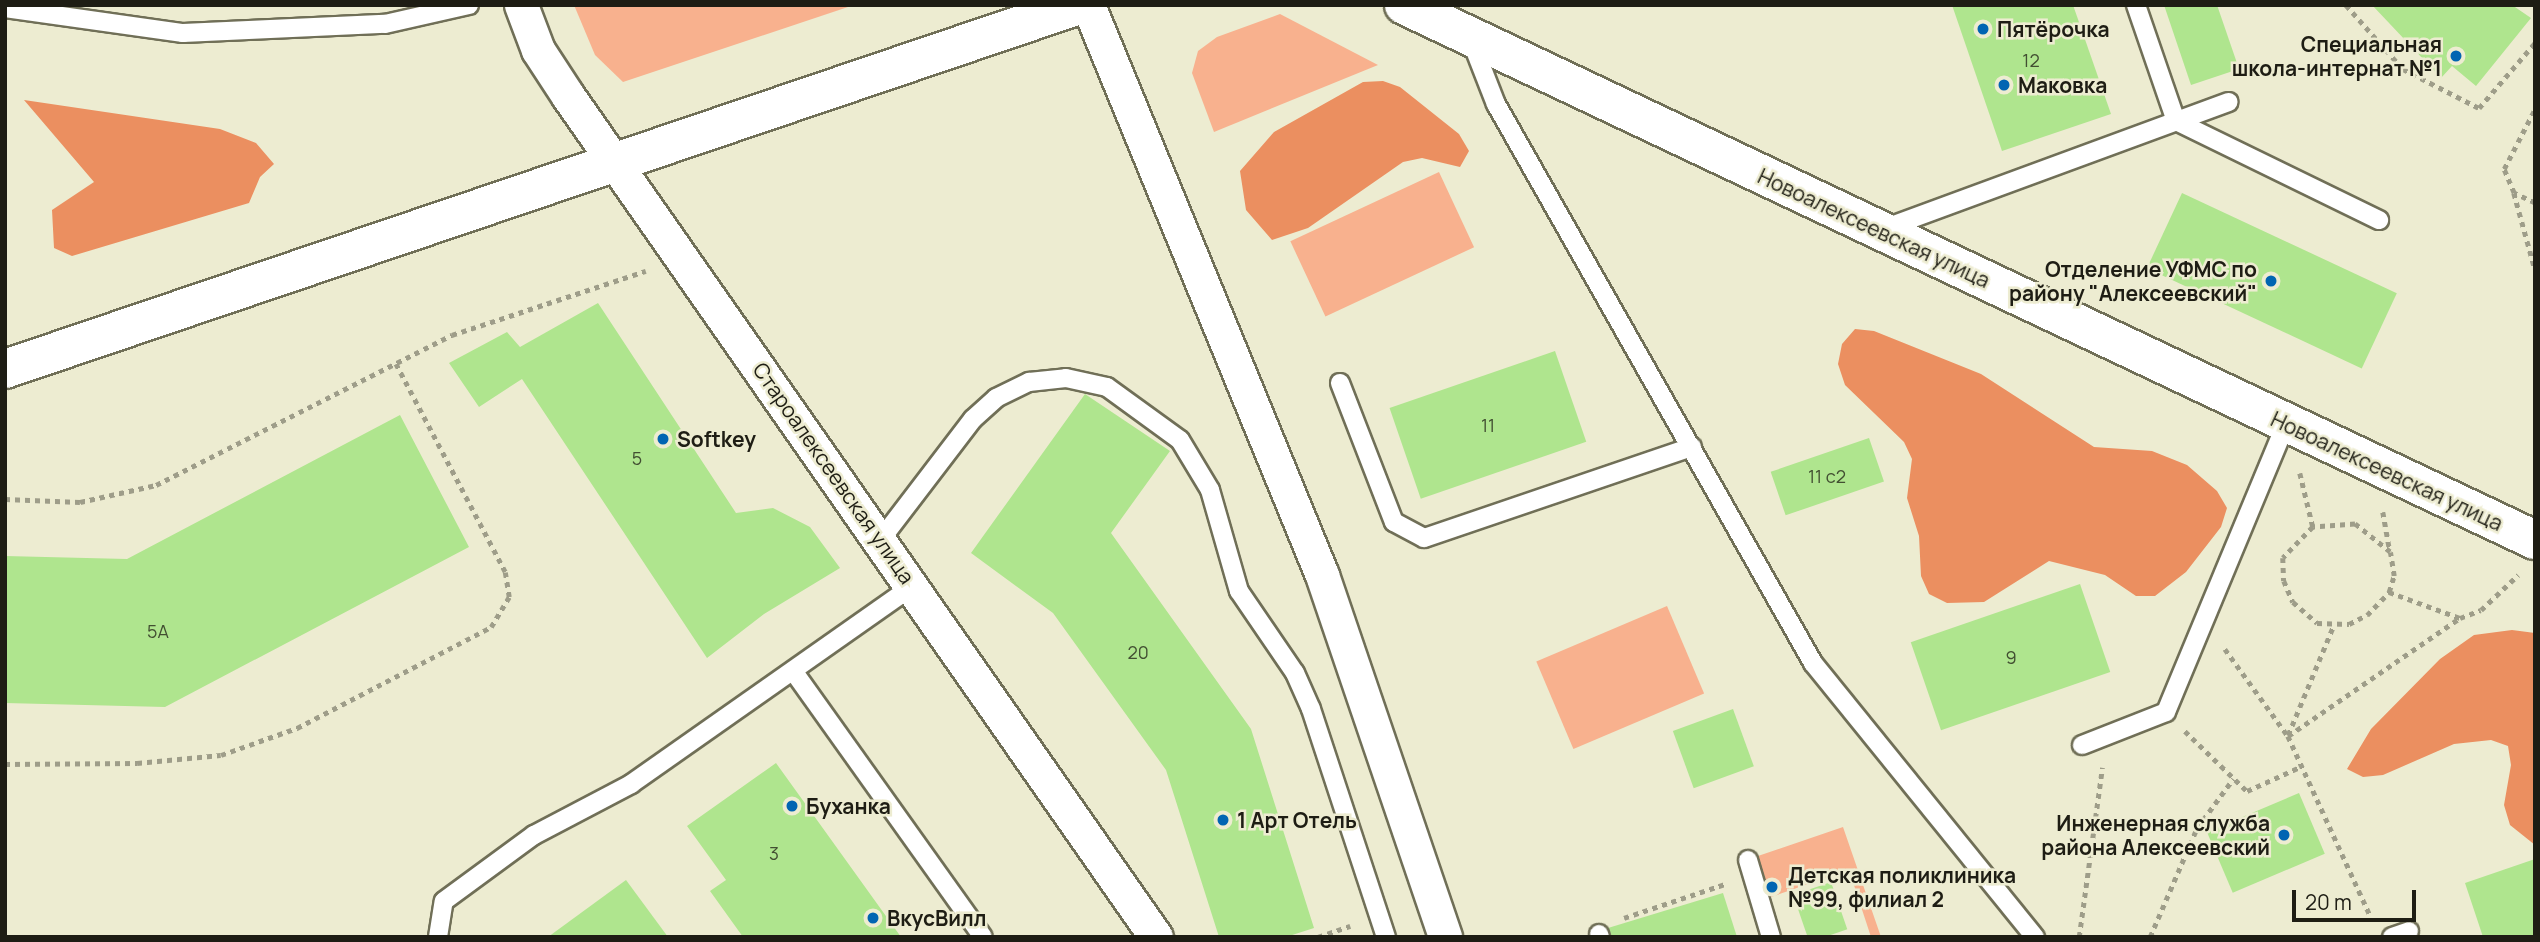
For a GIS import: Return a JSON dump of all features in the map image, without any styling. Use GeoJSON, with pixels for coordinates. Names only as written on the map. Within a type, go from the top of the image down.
{"type":"FeatureCollection","features":[{"type":"Feature","properties":{"kind":"street","name":"Староалексеевская улица"},"geometry":{"type":"LineString","coordinates":[[521,5],[538,50],[616,165],[882,538],[1156,937]]}},
{"type":"Feature","properties":{"kind":"street"},"geometry":{"type":"LineString","coordinates":[[5,369],[616,165],[1079,5]]}},
{"type":"Feature","properties":{"kind":"street"},"geometry":{"type":"LineString","coordinates":[[1088,5],[1322,575],[1445,937]]}},
{"type":"Feature","properties":{"kind":"street","name":"Новоалексеевская улица"},"geometry":{"type":"LineString","coordinates":[[1404,5],[2286,424],[2531,553]]}},
{"type":"Feature","properties":{"kind":"lane"},"geometry":{"type":"LineString","coordinates":[[5,8],[183,33],[385,24],[469,5]]}},
{"type":"Feature","properties":{"kind":"lane"},"geometry":{"type":"LineString","coordinates":[[2136,5],[2176,121],[2379,220]]}},
{"type":"Feature","properties":{"kind":"lane"},"geometry":{"type":"LineString","coordinates":[[1469,36],[1496,104],[1813,663],[2035,937]]}},
{"type":"Feature","properties":{"kind":"lane"},"geometry":{"type":"LineString","coordinates":[[1879,231],[2229,102]]}},
{"type":"Feature","properties":{"kind":"lane"},"geometry":{"type":"LineString","coordinates":[[882,538],[973,419],[996,398],[1029,382],[1066,378],[1107,387],[1180,440],[1210,490],[1240,591],[1295,673],[1311,709],[1386,937]]}},
{"type":"Feature","properties":{"kind":"lane"},"geometry":{"type":"LineString","coordinates":[[1340,383],[1394,522],[1424,538],[1692,447]]}},
{"type":"Feature","properties":{"kind":"lane"},"geometry":{"type":"LineString","coordinates":[[2082,745],[2166,712],[2286,424]]}},
{"type":"Feature","properties":{"kind":"lane"},"geometry":{"type":"LineString","coordinates":[[438,937],[444,901],[534,835],[631,784],[914,585]]}},
{"type":"Feature","properties":{"kind":"lane"},"geometry":{"type":"LineString","coordinates":[[793,672],[983,937]]}},
{"type":"Feature","properties":{"kind":"lane"},"geometry":{"type":"LineString","coordinates":[[1750,867],[1772,937]]}},
{"type":"Feature","properties":{"kind":"path"},"geometry":{"type":"LineString","coordinates":[[2346,5],[2403,69],[2479,108],[2535,43]]}},
{"type":"Feature","properties":{"kind":"path"},"geometry":{"type":"LineString","coordinates":[[2535,108],[2504,169],[2514,193],[2535,270]]}},
{"type":"Feature","properties":{"kind":"path"},"geometry":{"type":"LineString","coordinates":[[2514,193],[2535,203]]}},
{"type":"Feature","properties":{"kind":"path"},"geometry":{"type":"LineString","coordinates":[[5,499],[80,502],[156,485],[452,335],[651,270]]}},
{"type":"Feature","properties":{"kind":"path"},"geometry":{"type":"LineString","coordinates":[[5,764],[136,763],[221,755],[297,728],[491,626],[509,597],[505,572],[396,364]]}},
{"type":"Feature","properties":{"kind":"path"},"geometry":{"type":"LineString","coordinates":[[2296,460],[2313,527]]}},
{"type":"Feature","properties":{"kind":"path"},"geometry":{"type":"LineString","coordinates":[[2380,497],[2390,552],[2394,576],[2389,592],[2367,615],[2333,627],[2304,615],[2284,581],[2283,558],[2313,527],[2355,524],[2390,552]]}},
{"type":"Feature","properties":{"kind":"path"},"geometry":{"type":"LineString","coordinates":[[2288,736],[2460,618],[2481,610],[2531,553]]}},
{"type":"Feature","properties":{"kind":"path"},"geometry":{"type":"LineString","coordinates":[[2389,592],[2460,618]]}},
{"type":"Feature","properties":{"kind":"path"},"geometry":{"type":"LineString","coordinates":[[2204,620],[2288,736],[2374,925]]}},
{"type":"Feature","properties":{"kind":"path"},"geometry":{"type":"LineString","coordinates":[[2288,736],[2333,627]]}},
{"type":"Feature","properties":{"kind":"path"},"geometry":{"type":"LineString","coordinates":[[2166,712],[2246,791],[2302,766]]}},
{"type":"Feature","properties":{"kind":"path"},"geometry":{"type":"LineString","coordinates":[[2079,937],[2107,736]]}},
{"type":"Feature","properties":{"kind":"path"},"geometry":{"type":"LineString","coordinates":[[2150,937],[2197,828],[2234,779]]}},
{"type":"Feature","properties":{"kind":"path"},"geometry":{"type":"LineString","coordinates":[[1600,936],[1622,918],[1750,867]]}},
{"type":"Feature","properties":{"kind":"shaded area"},"geometry":{"type":"Polygon","coordinates":[[[574,5],[854,5],[623,82],[595,55],[574,5]]]}},
{"type":"Feature","properties":{"kind":"shaded area"},"geometry":{"type":"Polygon","coordinates":[[[1280,14],[1378,65],[1214,132],[1192,73],[1198,51],[1217,37],[1280,14]]]}},
{"type":"Feature","properties":{"kind":"shaded area"},"geometry":{"type":"Polygon","coordinates":[[[1383,81],[1400,87],[1459,134],[1469,151],[1460,167],[1422,158],[1403,162],[1308,228],[1272,240],[1246,210],[1240,171],[1274,132],[1363,82],[1383,81]]]}},
{"type":"Feature","properties":{"kind":"shaded area"},"geometry":{"type":"Polygon","coordinates":[[[24,100],[220,129],[256,143],[274,164],[260,177],[249,203],[72,256],[54,248],[52,210],[94,182],[24,100]]]}},
{"type":"Feature","properties":{"kind":"shaded area"},"geometry":{"type":"Polygon","coordinates":[[[1439,172],[1474,247],[1325,317],[1290,241],[1439,172]]]}},
{"type":"Feature","properties":{"kind":"shaded area"},"geometry":{"type":"Polygon","coordinates":[[[1855,329],[1874,331],[1981,374],[2094,447],[2152,451],[2187,465],[2217,491],[2227,508],[2221,527],[2186,572],[2155,596],[2136,596],[2105,575],[2049,561],[1984,602],[1947,603],[1929,594],[1921,576],[1919,536],[1907,498],[1912,459],[1904,442],[1845,385],[1838,364],[1842,344],[1855,329]]]}},
{"type":"Feature","properties":{"kind":"shaded area"},"geometry":{"type":"Polygon","coordinates":[[[1667,606],[1704,693],[1573,749],[1536,661],[1667,606]]]}},
{"type":"Feature","properties":{"kind":"shaded area"},"geometry":{"type":"Polygon","coordinates":[[[2512,630],[2535,633],[2535,845],[2510,825],[2504,805],[2511,765],[2508,746],[2491,740],[2454,744],[2383,775],[2363,777],[2347,769],[2371,729],[2440,659],[2474,635],[2512,630]]]}},
{"type":"Feature","properties":{"kind":"shaded area"},"geometry":{"type":"Polygon","coordinates":[[[1843,827],[1881,937],[1871,937],[1849,870],[1771,897],[1758,856],[1843,827]]]}},
{"type":"Feature","properties":{"kind":"building"},"geometry":{"type":"Polygon","coordinates":[[[1952,5],[2073,5],[2111,114],[2002,151],[1952,5]]]}},
{"type":"Feature","properties":{"kind":"building"},"geometry":{"type":"Polygon","coordinates":[[[2164,5],[2217,5],[2239,69],[2191,85],[2164,5]]]}},
{"type":"Feature","properties":{"kind":"building"},"geometry":{"type":"Polygon","coordinates":[[[2372,5],[2512,5],[2531,18],[2476,86],[2452,66],[2441,78],[2372,5]]]}},
{"type":"Feature","properties":{"kind":"building","name":"Отделение УФМС по району \"Алексеевский\""},"geometry":{"type":"Polygon","coordinates":[[[2182,193],[2397,293],[2362,368],[2147,268],[2182,193]]]}},
{"type":"Feature","properties":{"kind":"building"},"geometry":{"type":"Polygon","coordinates":[[[598,303],[736,513],[773,508],[810,527],[840,568],[764,614],[707,658],[522,379],[479,407],[449,363],[507,332],[520,347],[598,303]]]}},
{"type":"Feature","properties":{"kind":"building"},"geometry":{"type":"Polygon","coordinates":[[[1555,351],[1586,442],[1421,499],[1390,408],[1555,351]]]}},
{"type":"Feature","properties":{"kind":"building"},"geometry":{"type":"Polygon","coordinates":[[[1085,394],[1170,451],[1111,533],[1251,729],[1314,928],[1286,937],[1219,937],[1166,770],[1053,613],[971,553],[1085,394]]]}},
{"type":"Feature","properties":{"kind":"building"},"geometry":{"type":"Polygon","coordinates":[[[400,415],[469,547],[165,707],[5,703],[5,556],[127,559],[400,415]]]}},
{"type":"Feature","properties":{"kind":"building"},"geometry":{"type":"Polygon","coordinates":[[[1869,438],[1884,481],[1786,515],[1771,472],[1869,438]]]}},
{"type":"Feature","properties":{"kind":"building"},"geometry":{"type":"Polygon","coordinates":[[[2080,584],[2110,672],[1941,730],[1911,642],[2080,584]]]}},
{"type":"Feature","properties":{"kind":"building"},"geometry":{"type":"Polygon","coordinates":[[[1733,709],[1754,766],[1694,788],[1673,731],[1733,709]]]}},
{"type":"Feature","properties":{"kind":"building"},"geometry":{"type":"Polygon","coordinates":[[[776,763],[901,937],[743,937],[710,891],[726,880],[687,826],[776,763]]]}},
{"type":"Feature","properties":{"kind":"building"},"geometry":{"type":"Polygon","coordinates":[[[2299,793],[2325,854],[2233,893],[2207,832],[2299,793]]]}},
{"type":"Feature","properties":{"kind":"building"},"geometry":{"type":"Polygon","coordinates":[[[2535,859],[2535,937],[2483,937],[2465,883],[2535,859]]]}},
{"type":"Feature","properties":{"kind":"building"},"geometry":{"type":"Polygon","coordinates":[[[626,880],[668,937],[548,937],[626,880]]]}},
{"type":"Feature","properties":{"kind":"building"},"geometry":{"type":"Polygon","coordinates":[[[1831,882],[1847,929],[1825,937],[1808,937],[1793,895],[1831,882]]]}},
{"type":"Feature","properties":{"kind":"building"},"geometry":{"type":"Polygon","coordinates":[[[1723,893],[1737,937],[1611,937],[1608,928],[1723,893]]]}},
{"type":"Feature","properties":{"kind":"place","name":"Пятёрочка"},"geometry":{"type":"Point","coordinates":[1983,29]}},
{"type":"Feature","properties":{"kind":"place","name":"Специальная школа-интернат №1"},"geometry":{"type":"Point","coordinates":[2456,56]}},
{"type":"Feature","properties":{"kind":"place","name":"Маковка"},"geometry":{"type":"Point","coordinates":[2004,85]}},
{"type":"Feature","properties":{"kind":"place","name":"Отделение УФМС по району \"Алексеевский\""},"geometry":{"type":"Point","coordinates":[2271,281]}},
{"type":"Feature","properties":{"kind":"place","name":"Softkey"},"geometry":{"type":"Point","coordinates":[663,439]}},
{"type":"Feature","properties":{"kind":"place","name":"Буханка"},"geometry":{"type":"Point","coordinates":[792,806]}},
{"type":"Feature","properties":{"kind":"place","name":"1 Арт Отель"},"geometry":{"type":"Point","coordinates":[1223,820]}},
{"type":"Feature","properties":{"kind":"place","name":"Инженерная служба района Алексеевский"},"geometry":{"type":"Point","coordinates":[2284,835]}},
{"type":"Feature","properties":{"kind":"place","name":"Детская поликлиника №99, филиал 2"},"geometry":{"type":"Point","coordinates":[1772,887]}},
{"type":"Feature","properties":{"kind":"place","name":"ВкусВилл"},"geometry":{"type":"Point","coordinates":[873,918]}}]}
